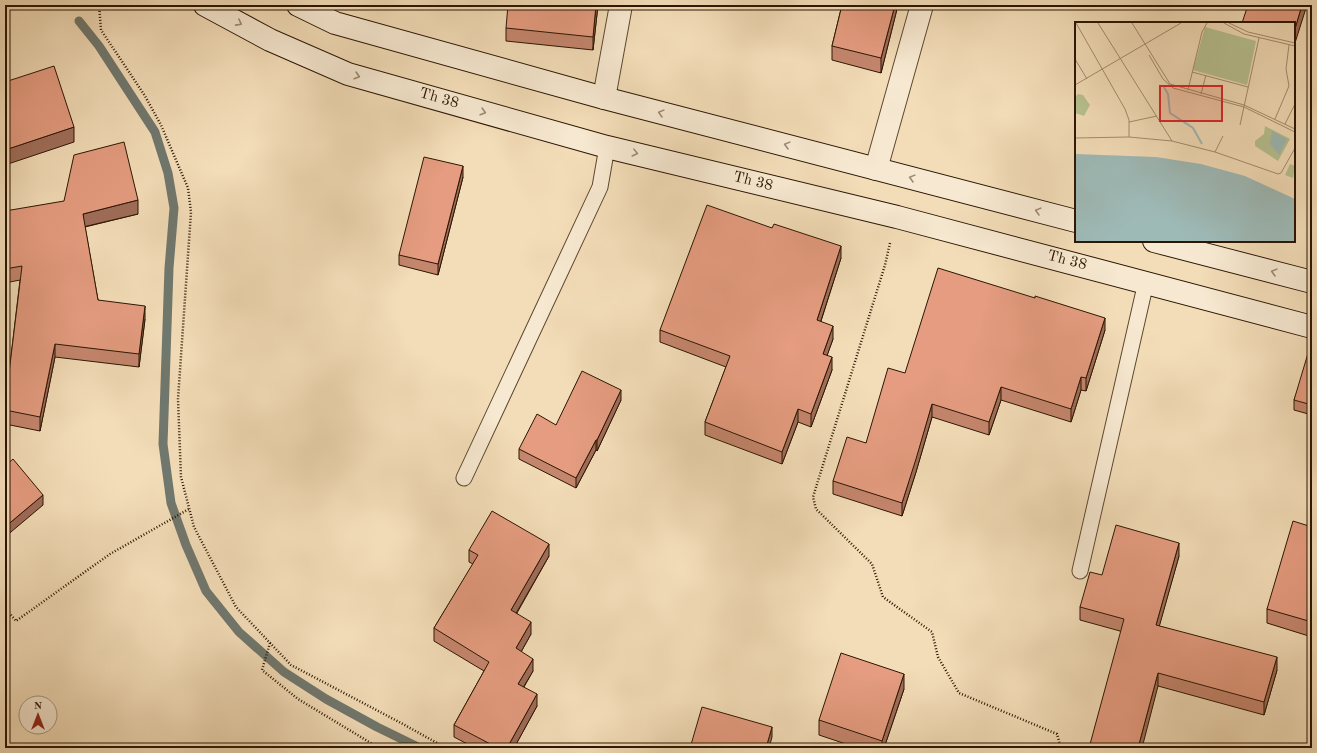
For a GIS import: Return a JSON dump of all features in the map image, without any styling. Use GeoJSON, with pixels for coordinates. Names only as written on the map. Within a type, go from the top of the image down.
{"type":"FeatureCollection","features":[{"type":"Feature","properties":{"kind":"street","name":"Th 38"},"geometry":{"type":"LineString","coordinates":[[205,5],[270,40],[348,74],[607,147],[897,217],[1312,327]]}},
{"type":"Feature","properties":{"kind":"street"},"geometry":{"type":"LineString","coordinates":[[298,5],[335,23],[604,98],[1075,221]]}},
{"type":"Feature","properties":{"kind":"street"},"geometry":{"type":"LineString","coordinates":[[604,98],[621,5]]}},
{"type":"Feature","properties":{"kind":"street"},"geometry":{"type":"LineString","coordinates":[[876,169],[922,5]]}},
{"type":"Feature","properties":{"kind":"street"},"geometry":{"type":"LineString","coordinates":[[1158,242],[1312,282]]}},
{"type":"Feature","properties":{"kind":"lane"},"geometry":{"type":"LineString","coordinates":[[464,478],[600,187],[607,147]]}},
{"type":"Feature","properties":{"kind":"lane"},"geometry":{"type":"LineString","coordinates":[[1080,571],[1146,282]]}},
{"type":"Feature","properties":{"kind":"path"},"geometry":{"type":"LineString","coordinates":[[98,5],[101,30],[145,96],[158,119],[188,188],[190,212],[178,399],[181,477],[194,527],[236,607],[291,665],[446,748]]}},
{"type":"Feature","properties":{"kind":"path"},"geometry":{"type":"LineString","coordinates":[[897,217],[885,265],[813,497],[816,509],[872,564],[883,597],[932,632],[938,657],[959,693],[1057,734],[1061,748]]}},
{"type":"Feature","properties":{"kind":"path"},"geometry":{"type":"LineString","coordinates":[[5,608],[16,621],[110,554],[189,510]]}},
{"type":"Feature","properties":{"kind":"path"},"geometry":{"type":"LineString","coordinates":[[270,644],[262,670],[298,698],[379,748]]}},
{"type":"Feature","properties":{"kind":"path"},"geometry":{"type":"LineString","coordinates":[[435,748],[437,743]]}},
{"type":"Feature","properties":{"kind":"building"},"geometry":{"type":"Polygon","coordinates":[[[508,5],[596,5],[593,37],[506,28],[508,5]]]}},
{"type":"Feature","properties":{"kind":"building"},"geometry":{"type":"Polygon","coordinates":[[[842,5],[895,5],[881,58],[832,46],[842,5]]]}},
{"type":"Feature","properties":{"kind":"building"},"geometry":{"type":"Polygon","coordinates":[[[1248,5],[1302,5],[1295,29],[1295,22],[1242,22],[1248,5]]]}},
{"type":"Feature","properties":{"kind":"building"},"geometry":{"type":"Polygon","coordinates":[[[54,66],[74,127],[5,150],[5,82],[54,66]]]}},
{"type":"Feature","properties":{"kind":"building"},"geometry":{"type":"Polygon","coordinates":[[[124,142],[138,200],[83,214],[98,300],[145,306],[139,354],[55,344],[40,417],[5,410],[5,369],[9,373],[22,266],[5,269],[5,211],[64,201],[74,155],[124,142]]]}},
{"type":"Feature","properties":{"kind":"building"},"geometry":{"type":"Polygon","coordinates":[[[424,157],[463,166],[438,264],[399,255],[424,157]]]}},
{"type":"Feature","properties":{"kind":"building"},"geometry":{"type":"Polygon","coordinates":[[[707,205],[772,228],[774,224],[841,246],[817,320],[833,326],[823,354],[832,357],[811,414],[798,409],[782,452],[705,422],[730,356],[660,330],[707,205]]]}},
{"type":"Feature","properties":{"kind":"building"},"geometry":{"type":"Polygon","coordinates":[[[938,268],[1105,318],[1086,378],[1081,377],[1071,409],[1001,387],[989,422],[932,404],[902,503],[833,481],[847,437],[866,443],[888,368],[905,373],[938,268]]]}},
{"type":"Feature","properties":{"kind":"building"},"geometry":{"type":"Polygon","coordinates":[[[1309,350],[1312,351],[1312,405],[1294,400],[1309,350]]]}},
{"type":"Feature","properties":{"kind":"building"},"geometry":{"type":"Polygon","coordinates":[[[582,371],[621,390],[597,440],[576,478],[519,449],[537,414],[556,425],[582,371]]]}},
{"type":"Feature","properties":{"kind":"building"},"geometry":{"type":"Polygon","coordinates":[[[13,459],[43,495],[5,527],[5,466],[13,459]]]}},
{"type":"Feature","properties":{"kind":"building"},"geometry":{"type":"Polygon","coordinates":[[[492,511],[549,544],[511,610],[531,622],[516,648],[533,659],[518,684],[537,694],[507,748],[498,748],[454,725],[489,662],[434,628],[478,555],[469,550],[492,511]]]}},
{"type":"Feature","properties":{"kind":"building"},"geometry":{"type":"Polygon","coordinates":[[[1293,521],[1312,527],[1312,622],[1267,609],[1293,521]]]}},
{"type":"Feature","properties":{"kind":"building"},"geometry":{"type":"Polygon","coordinates":[[[1116,525],[1179,543],[1156,625],[1277,657],[1264,702],[1158,673],[1138,748],[1089,748],[1124,619],[1080,607],[1090,572],[1102,575],[1116,525]]]}},
{"type":"Feature","properties":{"kind":"building"},"geometry":{"type":"Polygon","coordinates":[[[841,653],[904,674],[882,741],[819,720],[841,653]]]}},
{"type":"Feature","properties":{"kind":"building"},"geometry":{"type":"Polygon","coordinates":[[[702,707],[772,727],[766,748],[690,748],[702,707]]]}},
{"type":"Feature","properties":{"kind":"waterway"},"geometry":{"type":"LineString","coordinates":[[79,21],[99,46],[155,132],[168,173],[174,208],[169,268],[163,444],[171,503],[186,545],[206,591],[239,632],[284,672],[326,699],[377,727],[420,748]]}}]}
